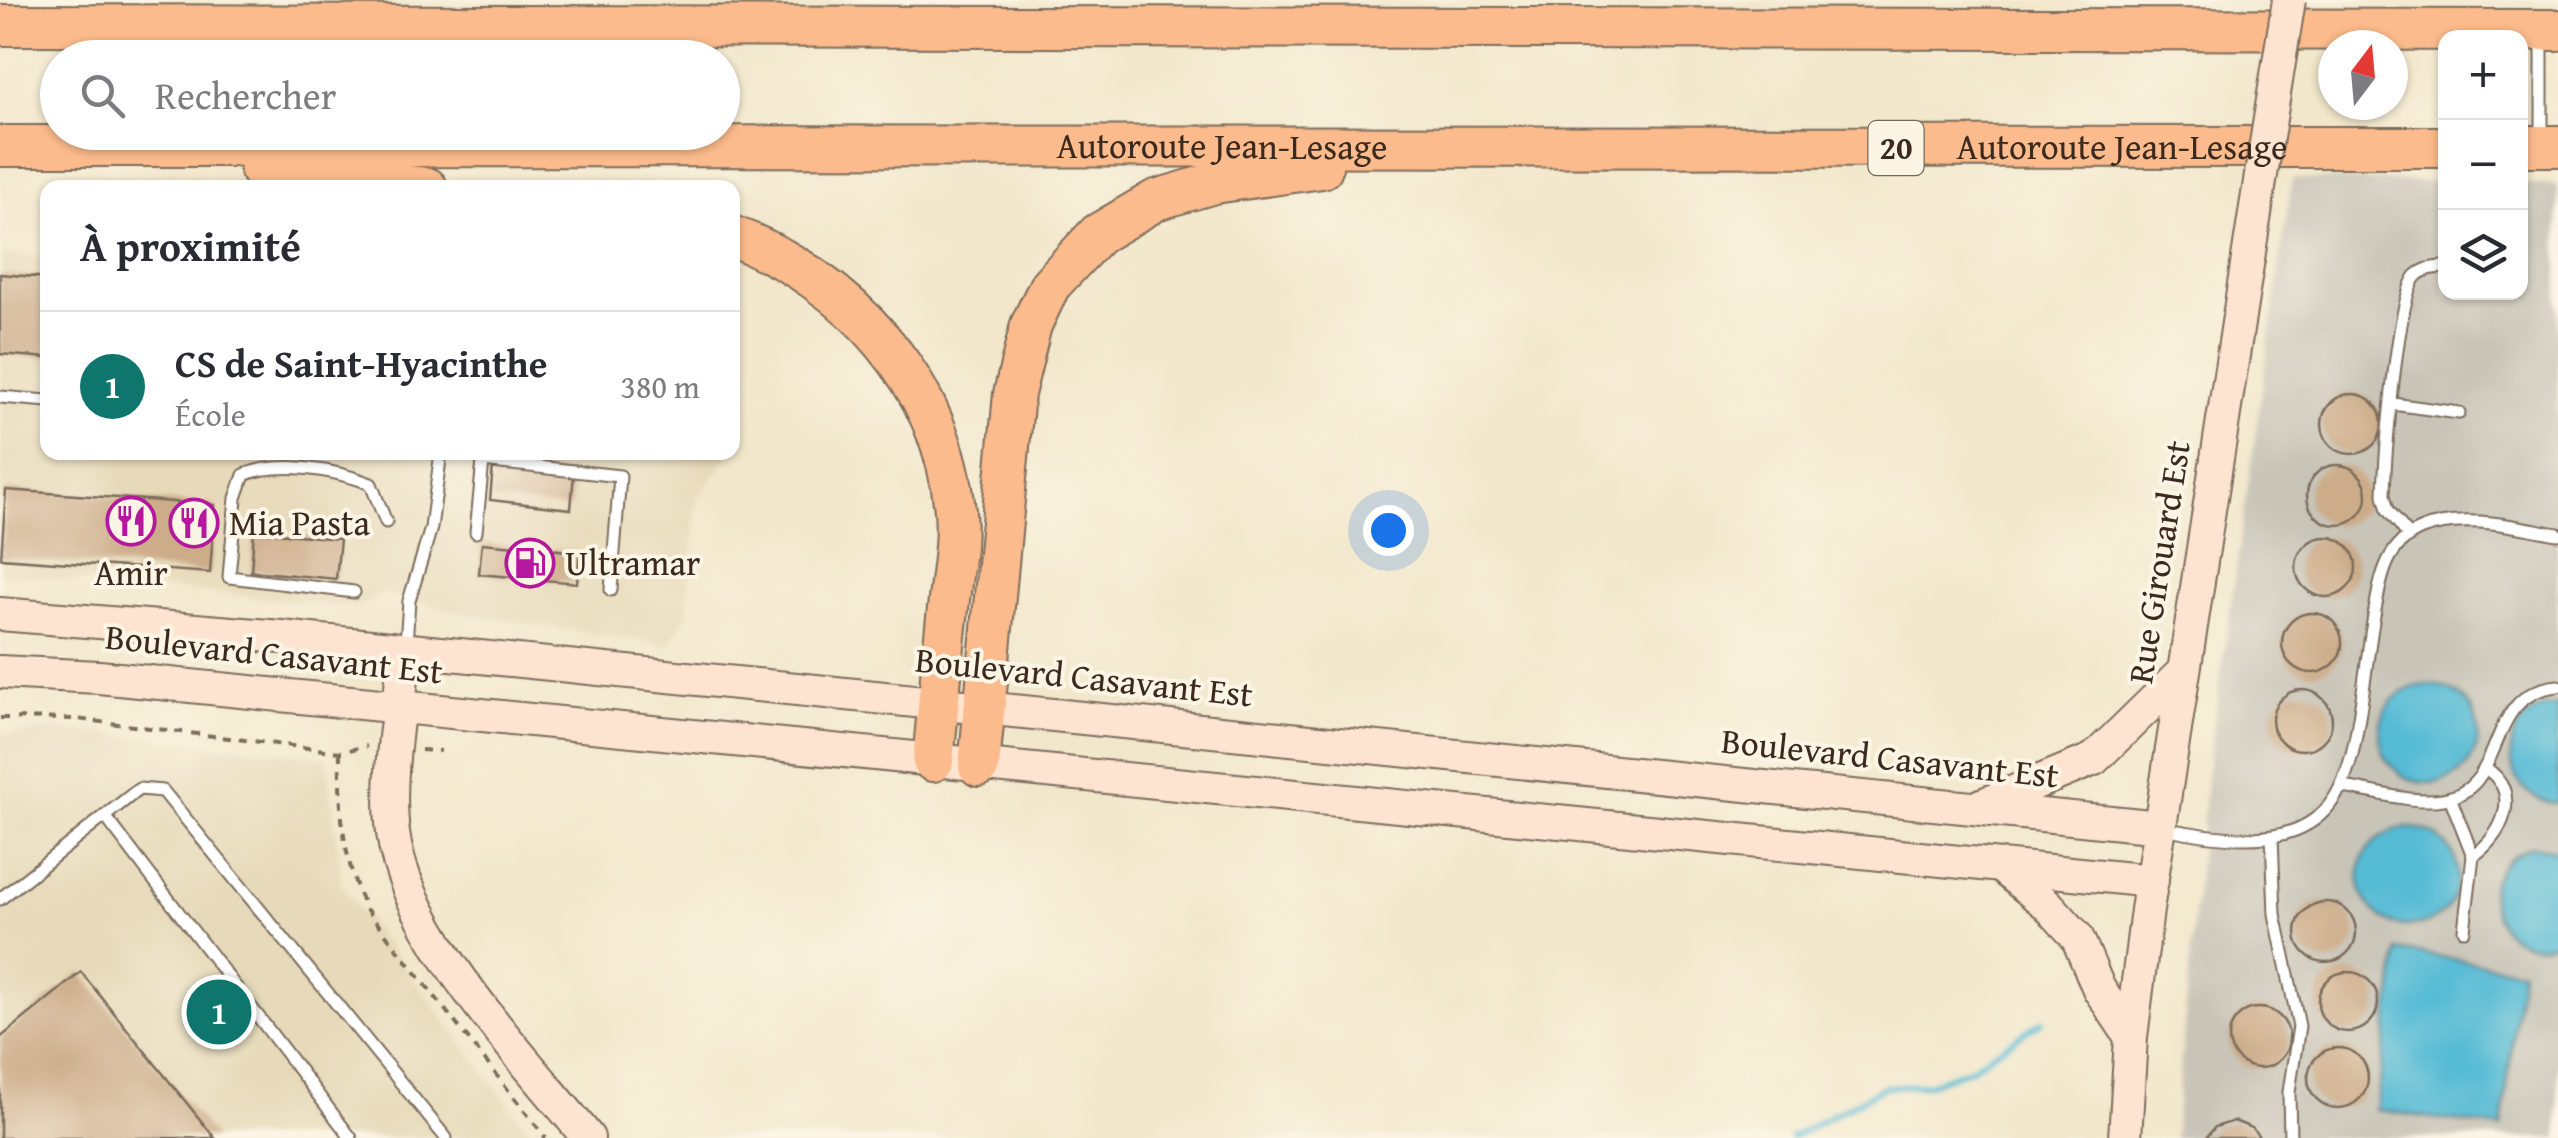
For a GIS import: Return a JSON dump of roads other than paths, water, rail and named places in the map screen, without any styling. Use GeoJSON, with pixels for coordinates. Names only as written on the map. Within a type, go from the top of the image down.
{"type":"FeatureCollection","features":[{"type":"Feature","properties":{"kind":"highway"},"geometry":{"type":"LineString","coordinates":[[708,26],[828,0]]}},
{"type":"Feature","properties":{"kind":"highway"},"geometry":{"type":"LineString","coordinates":[[1725,0],[1841,27]]}},
{"type":"Feature","properties":{"kind":"highway"},"geometry":{"type":"LineString","coordinates":[[0,25],[2550,30]]}},
{"type":"Feature","properties":{"kind":"highway","name":"Autoroute Jean-Lesage"},"geometry":{"type":"LineString","coordinates":[[0,146],[40,146]]}},
{"type":"Feature","properties":{"kind":"highway","name":"Autoroute Jean-Lesage"},"geometry":{"type":"LineString","coordinates":[[740,147],[2438,147]]}},
{"type":"Feature","properties":{"kind":"highway"},"geometry":{"type":"LineString","coordinates":[[979,766],[1016,382],[1031,325],[1063,267],[1116,220],[1177,193],[1460,148]]}},
{"type":"Feature","properties":{"kind":"highway"},"geometry":{"type":"LineString","coordinates":[[88,150],[356,180]]}},
{"type":"Feature","properties":{"kind":"highway"},"geometry":{"type":"LineString","coordinates":[[740,240],[798,266],[858,313],[895,356],[934,427],[950,483],[956,533],[933,761]]}},
{"type":"Feature","properties":{"kind":"street","name":"Rue Girouard Est"},"geometry":{"type":"LineString","coordinates":[[2125,1138],[2131,1037],[2152,881],[2289,0]]}},
{"type":"Feature","properties":{"kind":"street","name":"Boulevard Casavant Est"},"geometry":{"type":"LineString","coordinates":[[0,614],[984,707],[2160,827]]}},
{"type":"Feature","properties":{"kind":"street"},"geometry":{"type":"LineString","coordinates":[[405,650],[392,798],[393,832],[406,887],[468,986],[588,1138]]}},
{"type":"Feature","properties":{"kind":"street","name":"Boulevard Casavant Est"},"geometry":{"type":"LineString","coordinates":[[0,672],[86,675],[2152,881]]}},
{"type":"Feature","properties":{"kind":"street"},"geometry":{"type":"LineString","coordinates":[[1978,806],[2088,764],[2182,673]]}},
{"type":"Feature","properties":{"kind":"street"},"geometry":{"type":"LineString","coordinates":[[2000,866],[2070,927],[2099,989],[2131,1037]]}},
{"type":"Feature","properties":{"kind":"lane"},"geometry":{"type":"LineString","coordinates":[[2540,146],[2550,30]]}},
{"type":"Feature","properties":{"kind":"lane"},"geometry":{"type":"LineString","coordinates":[[2409,536],[2385,501],[2393,404],[2412,282],[2423,271],[2438,268]]}},
{"type":"Feature","properties":{"kind":"lane"},"geometry":{"type":"LineString","coordinates":[[0,397],[40,400]]}},
{"type":"Feature","properties":{"kind":"lane"},"geometry":{"type":"LineString","coordinates":[[2393,404],[2459,414]]}},
{"type":"Feature","properties":{"kind":"lane"},"geometry":{"type":"LineString","coordinates":[[405,650],[409,601],[431,528],[440,460]]}},
{"type":"Feature","properties":{"kind":"lane"},"geometry":{"type":"LineString","coordinates":[[476,532],[483,461],[620,476],[611,590]]}},
{"type":"Feature","properties":{"kind":"lane"},"geometry":{"type":"LineString","coordinates":[[354,592],[230,577],[236,498],[244,475],[262,467],[355,478],[371,484],[386,522]]}},
{"type":"Feature","properties":{"kind":"lane"},"geometry":{"type":"LineString","coordinates":[[2160,827],[2223,836],[2272,836],[2313,825],[2330,809],[2342,787],[2383,568],[2409,536],[2434,525],[2463,523],[2558,534]]}},
{"type":"Feature","properties":{"kind":"lane"},"geometry":{"type":"LineString","coordinates":[[2342,787],[2427,799],[2450,797],[2469,788],[2485,768],[2518,701],[2536,690],[2558,686]]}},
{"type":"Feature","properties":{"kind":"lane"},"geometry":{"type":"LineString","coordinates":[[2472,856],[2493,840],[2504,818],[2504,789],[2485,768]]}},
{"type":"Feature","properties":{"kind":"lane"},"geometry":{"type":"LineString","coordinates":[[0,899],[139,789],[163,790],[446,1138]]}},
{"type":"Feature","properties":{"kind":"lane"},"geometry":{"type":"LineString","coordinates":[[2450,797],[2472,856],[2464,930]]}},
{"type":"Feature","properties":{"kind":"lane"},"geometry":{"type":"LineString","coordinates":[[105,816],[351,1138]]}},
{"type":"Feature","properties":{"kind":"lane"},"geometry":{"type":"LineString","coordinates":[[2272,836],[2275,914],[2299,1026],[2289,1092],[2290,1138]]}},
{"type":"Feature","properties":{"kind":"water"},"geometry":{"type":"Polygon","coordinates":[[[2429,685],[2448,689],[2464,699],[2474,715],[2478,734],[2474,753],[2464,769],[2448,779],[2429,783],[2410,779],[2394,769],[2384,753],[2380,734],[2384,715],[2394,699],[2410,689],[2429,685]]]}},
{"type":"Feature","properties":{"kind":"water"},"geometry":{"type":"Polygon","coordinates":[[[2558,705],[2558,803],[2537,798],[2523,787],[2511,754],[2523,721],[2537,710],[2558,705]]]}},
{"type":"Feature","properties":{"kind":"water"},"geometry":{"type":"Polygon","coordinates":[[[2409,828],[2428,832],[2444,842],[2454,858],[2458,877],[2454,896],[2444,912],[2428,922],[2409,926],[2390,922],[2374,912],[2364,896],[2360,877],[2364,858],[2374,842],[2390,832],[2409,828]]]}},
{"type":"Feature","properties":{"kind":"water"},"geometry":{"type":"Polygon","coordinates":[[[2533,846],[2558,850],[2558,941],[2536,945],[2517,940],[2503,928],[2494,912],[2492,893],[2497,874],[2510,858],[2533,846]]]}},
{"type":"Feature","properties":{"kind":"water"},"geometry":{"type":"Polygon","coordinates":[[[2398,950],[2521,970],[2502,1128],[2376,1110],[2398,950]]]}},
{"type":"Feature","properties":{"kind":"waterway"},"geometry":{"type":"LineString","coordinates":[[1791,1138],[1884,1087],[1929,1084],[1971,1068],[2042,1021]]}},
{"type":"Feature","properties":{"kind":"place","name":"Amir"},"geometry":{"type":"Point","coordinates":[131,521]}},
{"type":"Feature","properties":{"kind":"place","name":"Mia Pasta"},"geometry":{"type":"Point","coordinates":[194,523]}},
{"type":"Feature","properties":{"kind":"place","name":"Ultramar"},"geometry":{"type":"Point","coordinates":[530,563]}},
{"type":"Feature","properties":{"kind":"place","name":"CS de Saint-Hyacinthe"},"geometry":{"type":"Point","coordinates":[219,1012]}}]}
